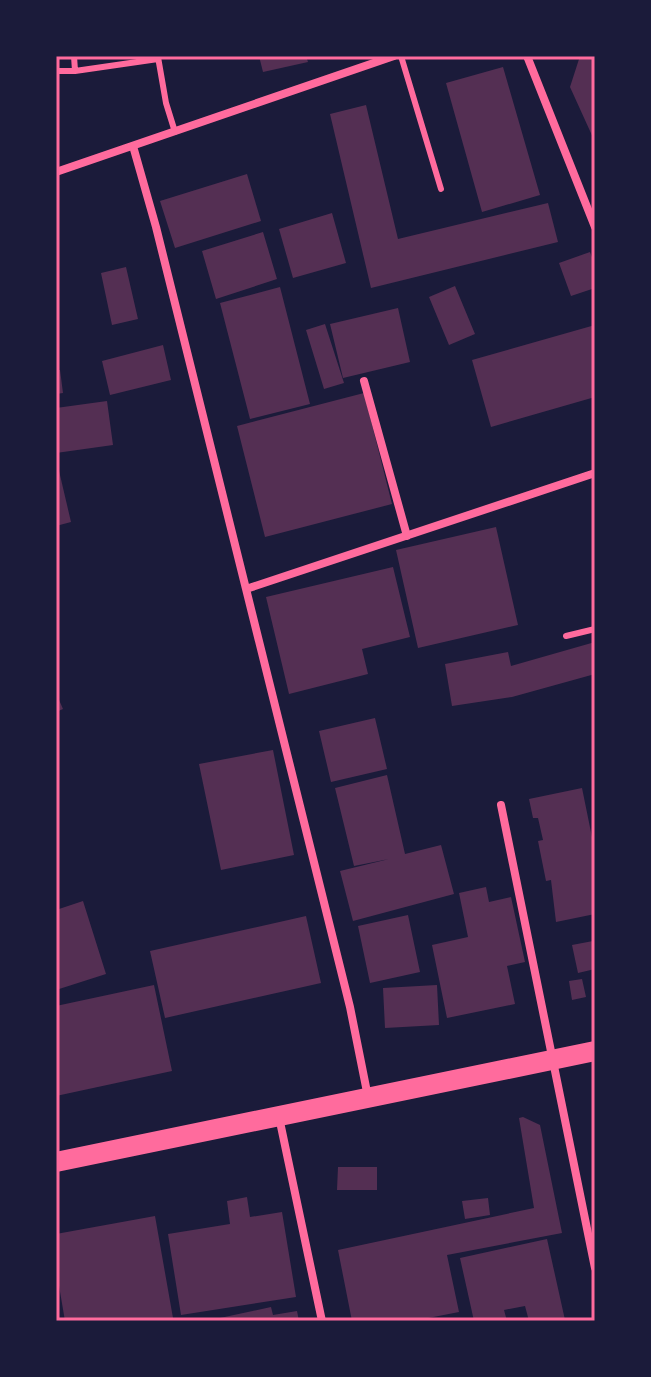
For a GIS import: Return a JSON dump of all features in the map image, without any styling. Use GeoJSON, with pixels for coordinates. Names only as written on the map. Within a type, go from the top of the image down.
{"type":"FeatureCollection","features":[{"type":"Feature","properties":{"kind":"main road"},"geometry":{"type":"LineString","coordinates":[[56,1162],[595,1051]]}},
{"type":"Feature","properties":{"kind":"street"},"geometry":{"type":"LineString","coordinates":[[56,172],[394,56]]}},
{"type":"Feature","properties":{"kind":"street"},"geometry":{"type":"LineString","coordinates":[[527,56],[595,227]]}},
{"type":"Feature","properties":{"kind":"street"},"geometry":{"type":"LineString","coordinates":[[133,146],[156,227],[350,1007],[368,1098]]}},
{"type":"Feature","properties":{"kind":"street"},"geometry":{"type":"LineString","coordinates":[[364,381],[407,536]]}},
{"type":"Feature","properties":{"kind":"street"},"geometry":{"type":"LineString","coordinates":[[246,589],[595,473]]}},
{"type":"Feature","properties":{"kind":"street"},"geometry":{"type":"LineString","coordinates":[[501,805],[595,1268]]}},
{"type":"Feature","properties":{"kind":"street"},"geometry":{"type":"LineString","coordinates":[[279,1116],[322,1321]]}},
{"type":"Feature","properties":{"kind":"lane"},"geometry":{"type":"LineString","coordinates":[[74,56],[75,71]]}},
{"type":"Feature","properties":{"kind":"lane"},"geometry":{"type":"LineString","coordinates":[[401,56],[441,189]]}},
{"type":"Feature","properties":{"kind":"lane"},"geometry":{"type":"LineString","coordinates":[[56,71],[75,71],[158,58],[175,132]]}},
{"type":"Feature","properties":{"kind":"lane"},"geometry":{"type":"LineString","coordinates":[[566,636],[595,629]]}},
{"type":"Feature","properties":{"kind":"building"},"geometry":{"type":"Polygon","coordinates":[[[259,56],[306,56],[308,62],[263,72],[259,56]]]}},
{"type":"Feature","properties":{"kind":"building"},"geometry":{"type":"Polygon","coordinates":[[[580,56],[595,56],[595,142],[570,87],[580,56]]]}},
{"type":"Feature","properties":{"kind":"building"},"geometry":{"type":"Polygon","coordinates":[[[503,67],[540,195],[482,212],[446,83],[503,67]]]}},
{"type":"Feature","properties":{"kind":"building"},"geometry":{"type":"Polygon","coordinates":[[[366,105],[398,239],[548,203],[558,242],[371,288],[330,114],[366,105]]]}},
{"type":"Feature","properties":{"kind":"building"},"geometry":{"type":"Polygon","coordinates":[[[247,174],[261,221],[175,248],[160,201],[247,174]]]}},
{"type":"Feature","properties":{"kind":"building"},"geometry":{"type":"Polygon","coordinates":[[[332,213],[346,263],[293,278],[279,229],[332,213]]]}},
{"type":"Feature","properties":{"kind":"building"},"geometry":{"type":"Polygon","coordinates":[[[263,232],[277,279],[216,299],[202,251],[263,232]]]}},
{"type":"Feature","properties":{"kind":"building"},"geometry":{"type":"Polygon","coordinates":[[[590,252],[595,265],[595,288],[571,296],[559,263],[590,252]]]}},
{"type":"Feature","properties":{"kind":"building"},"geometry":{"type":"Polygon","coordinates":[[[126,267],[138,319],[112,325],[101,273],[126,267]]]}},
{"type":"Feature","properties":{"kind":"building"},"geometry":{"type":"Polygon","coordinates":[[[455,286],[475,334],[449,345],[429,297],[455,286]]]}},
{"type":"Feature","properties":{"kind":"building"},"geometry":{"type":"Polygon","coordinates":[[[280,287],[310,404],[250,419],[220,303],[280,287]]]}},
{"type":"Feature","properties":{"kind":"building"},"geometry":{"type":"Polygon","coordinates":[[[398,308],[410,362],[343,378],[330,324],[398,308]]]}},
{"type":"Feature","properties":{"kind":"building"},"geometry":{"type":"Polygon","coordinates":[[[325,324],[344,383],[324,389],[306,330],[325,324]]]}},
{"type":"Feature","properties":{"kind":"building"},"geometry":{"type":"Polygon","coordinates":[[[595,325],[595,397],[491,427],[472,360],[595,325]]]}},
{"type":"Feature","properties":{"kind":"building"},"geometry":{"type":"Polygon","coordinates":[[[163,345],[171,380],[110,395],[102,361],[163,345]]]}},
{"type":"Feature","properties":{"kind":"building"},"geometry":{"type":"Polygon","coordinates":[[[56,370],[60,370],[63,393],[56,394],[56,370]]]}},
{"type":"Feature","properties":{"kind":"building"},"geometry":{"type":"Polygon","coordinates":[[[364,393],[392,504],[265,537],[237,426],[364,393]]]}},
{"type":"Feature","properties":{"kind":"building"},"geometry":{"type":"Polygon","coordinates":[[[107,401],[113,445],[56,453],[56,408],[107,401]]]}},
{"type":"Feature","properties":{"kind":"building"},"geometry":{"type":"Polygon","coordinates":[[[56,458],[71,522],[56,526],[56,458]]]}},
{"type":"Feature","properties":{"kind":"building"},"geometry":{"type":"Polygon","coordinates":[[[496,527],[518,625],[418,648],[396,550],[496,527]]]}},
{"type":"Feature","properties":{"kind":"building"},"geometry":{"type":"Polygon","coordinates":[[[393,567],[410,637],[362,649],[368,674],[289,694],[266,597],[393,567]]]}},
{"type":"Feature","properties":{"kind":"building"},"geometry":{"type":"Polygon","coordinates":[[[595,642],[595,674],[512,697],[452,706],[445,664],[508,652],[511,666],[595,642]]]}},
{"type":"Feature","properties":{"kind":"building"},"geometry":{"type":"Polygon","coordinates":[[[56,693],[63,709],[56,712],[56,693]]]}},
{"type":"Feature","properties":{"kind":"building"},"geometry":{"type":"Polygon","coordinates":[[[375,718],[387,769],[331,782],[319,731],[375,718]]]}},
{"type":"Feature","properties":{"kind":"building"},"geometry":{"type":"Polygon","coordinates":[[[273,750],[294,855],[221,870],[199,764],[273,750]]]}},
{"type":"Feature","properties":{"kind":"building"},"geometry":{"type":"Polygon","coordinates":[[[387,775],[405,854],[441,845],[454,894],[353,921],[340,871],[389,859],[354,866],[335,788],[387,775]]]}},
{"type":"Feature","properties":{"kind":"building"},"geometry":{"type":"Polygon","coordinates":[[[582,788],[595,852],[595,914],[556,922],[551,880],[546,881],[538,841],[543,840],[529,799],[582,788]]]}},
{"type":"Feature","properties":{"kind":"building"},"geometry":{"type":"Polygon","coordinates":[[[486,887],[489,902],[511,897],[525,962],[507,966],[515,1004],[447,1018],[432,945],[468,937],[459,893],[486,887]]]}},
{"type":"Feature","properties":{"kind":"building"},"geometry":{"type":"Polygon","coordinates":[[[83,901],[106,974],[56,990],[56,910],[83,901]]]}},
{"type":"Feature","properties":{"kind":"building"},"geometry":{"type":"Polygon","coordinates":[[[408,915],[420,972],[370,983],[358,926],[408,915]]]}},
{"type":"Feature","properties":{"kind":"building"},"geometry":{"type":"Polygon","coordinates":[[[306,916],[321,983],[165,1018],[150,951],[306,916]]]}},
{"type":"Feature","properties":{"kind":"building"},"geometry":{"type":"Polygon","coordinates":[[[593,941],[595,969],[578,973],[572,945],[593,941]]]}},
{"type":"Feature","properties":{"kind":"building"},"geometry":{"type":"Polygon","coordinates":[[[582,979],[586,997],[572,1000],[569,981],[582,979]]]}},
{"type":"Feature","properties":{"kind":"building"},"geometry":{"type":"Polygon","coordinates":[[[154,985],[172,1071],[56,1096],[56,1006],[154,985]]]}},
{"type":"Feature","properties":{"kind":"building"},"geometry":{"type":"Polygon","coordinates":[[[437,985],[439,1025],[385,1028],[383,988],[437,985]]]}},
{"type":"Feature","properties":{"kind":"building"},"geometry":{"type":"Polygon","coordinates":[[[519,1118],[540,1125],[562,1233],[447,1255],[459,1312],[413,1321],[352,1321],[338,1250],[534,1208],[519,1118]]]}},
{"type":"Feature","properties":{"kind":"building"},"geometry":{"type":"Polygon","coordinates":[[[338,1167],[377,1167],[377,1190],[337,1190],[338,1167]]]}},
{"type":"Feature","properties":{"kind":"building"},"geometry":{"type":"Polygon","coordinates":[[[247,1197],[250,1217],[282,1212],[296,1297],[181,1315],[168,1234],[230,1224],[227,1201],[247,1197]]]}},
{"type":"Feature","properties":{"kind":"building"},"geometry":{"type":"Polygon","coordinates":[[[488,1198],[490,1215],[465,1219],[462,1201],[488,1198]]]}},
{"type":"Feature","properties":{"kind":"building"},"geometry":{"type":"Polygon","coordinates":[[[155,1216],[173,1318],[157,1321],[65,1321],[56,1268],[56,1234],[155,1216]]]}},
{"type":"Feature","properties":{"kind":"building"},"geometry":{"type":"Polygon","coordinates":[[[547,1239],[565,1320],[529,1321],[525,1306],[504,1310],[507,1321],[474,1321],[460,1258],[547,1239]]]}},
{"type":"Feature","properties":{"kind":"building"},"geometry":{"type":"Polygon","coordinates":[[[271,1307],[273,1315],[297,1311],[299,1321],[206,1321],[271,1307]]]}}]}
